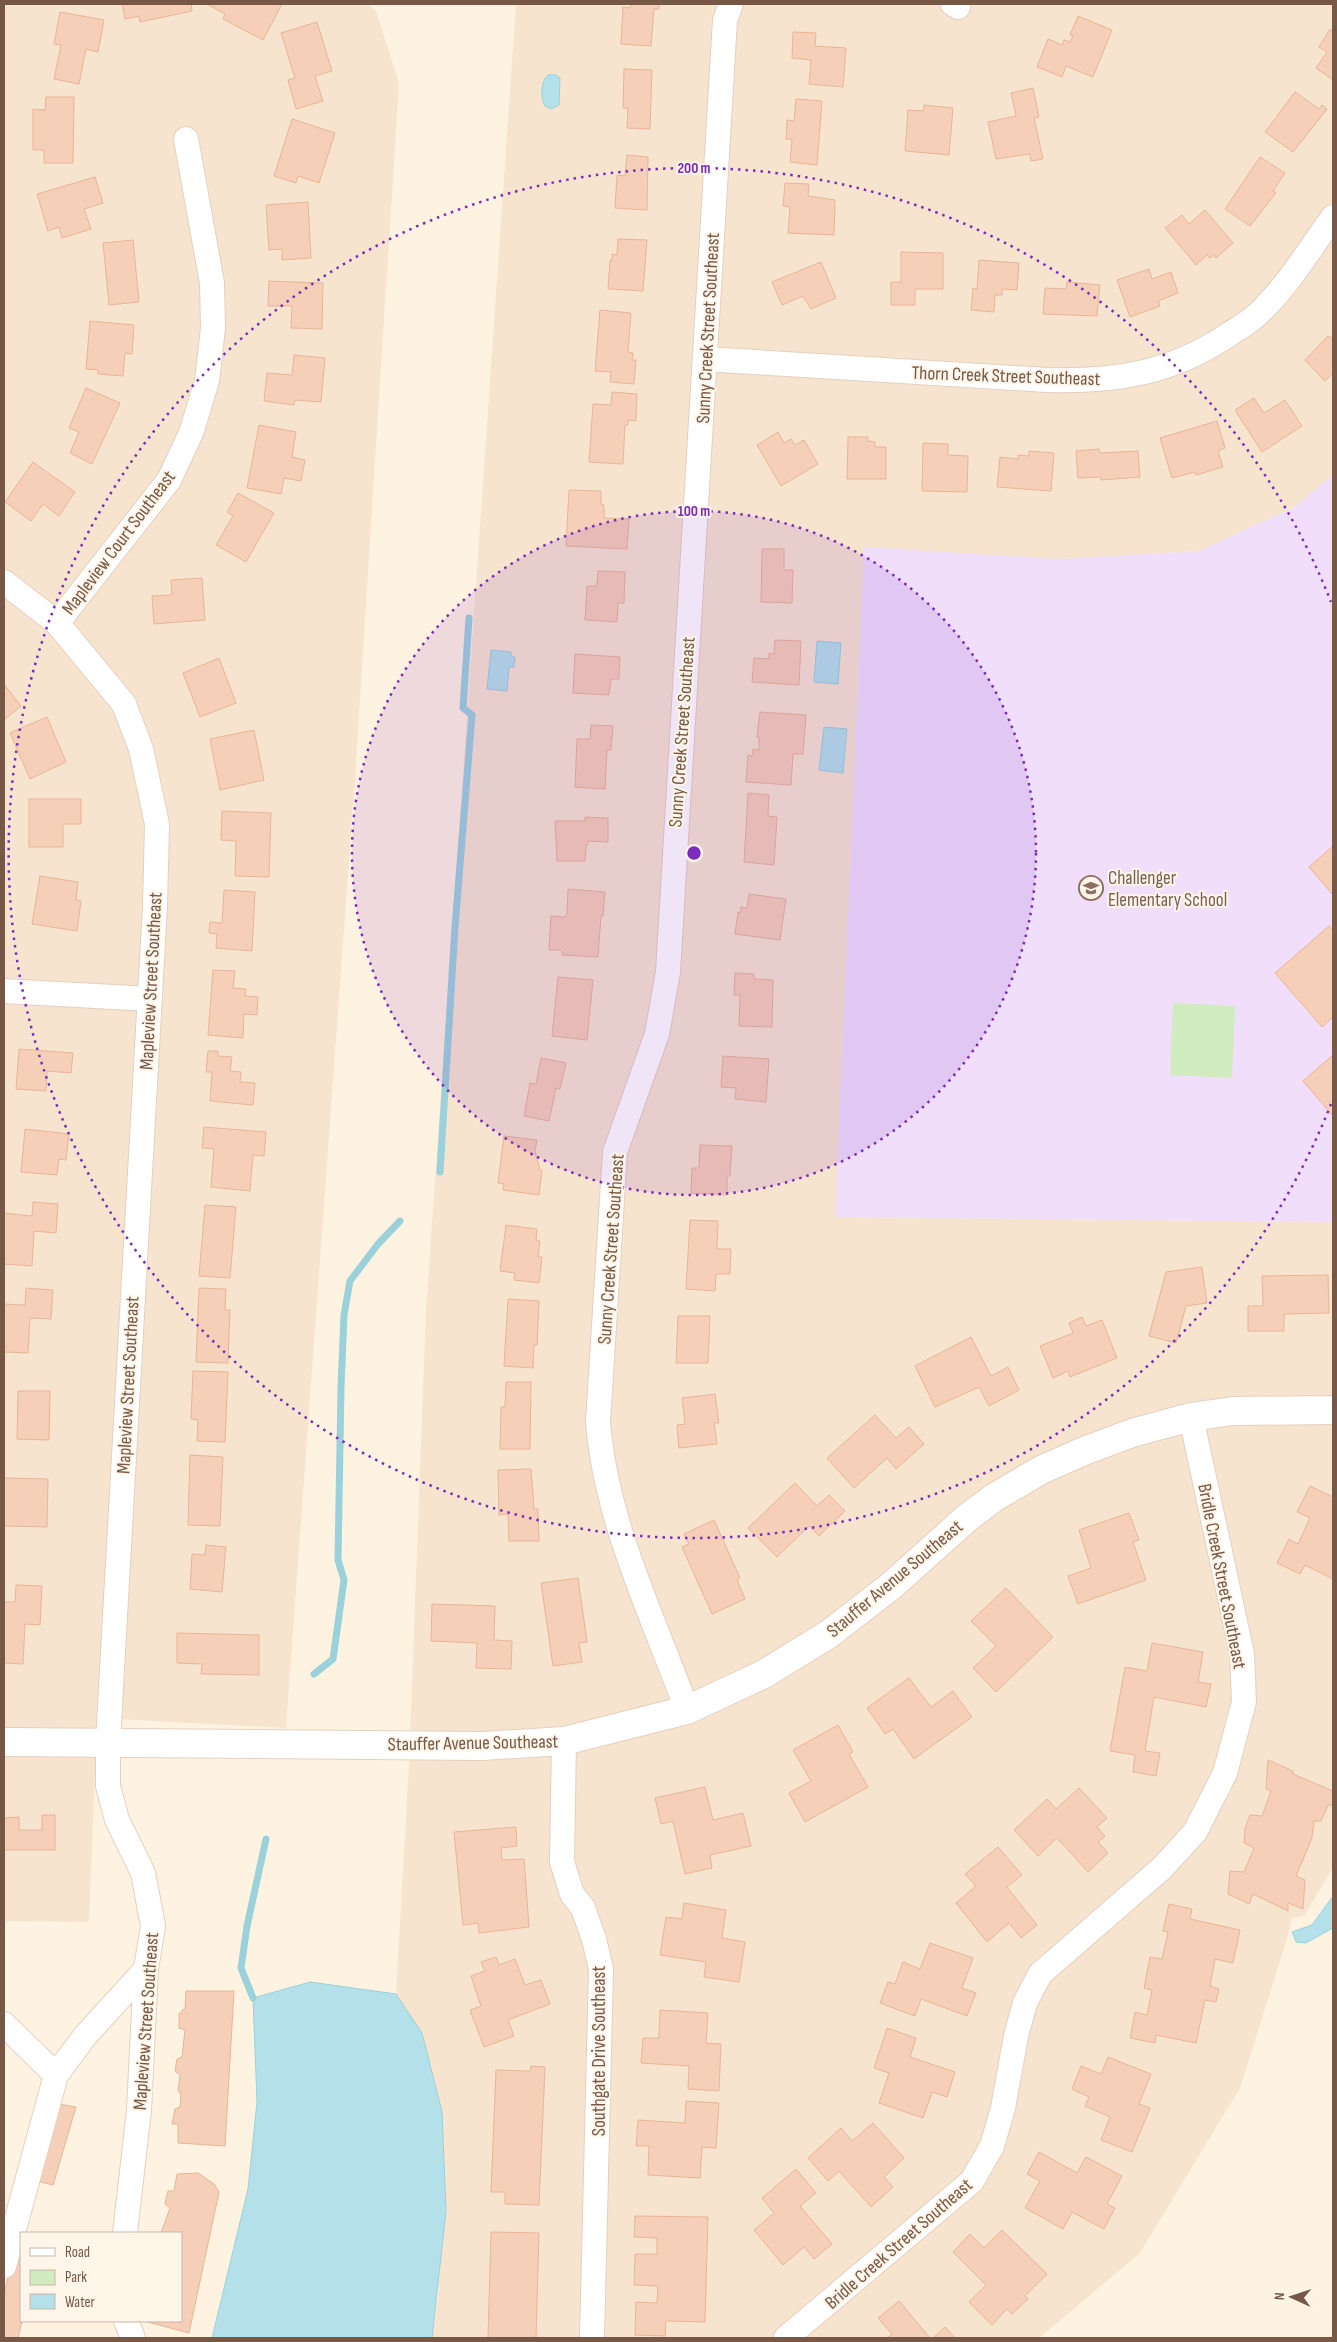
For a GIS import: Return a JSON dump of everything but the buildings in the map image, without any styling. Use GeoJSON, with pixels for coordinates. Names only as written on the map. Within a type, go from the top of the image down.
{"type":"FeatureCollection","features":[{"type":"Feature","properties":{"kind":"street","name":"Sunny Creek Street Southeast"},"geometry":{"type":"LineString","coordinates":[[687,1710],[612,1509],[601,1458],[598,1422],[615,1152],[657,1034],[668,972],[725,20],[731,4]]}},
{"type":"Feature","properties":{"kind":"street","name":"Mapleview Court Southeast"},"geometry":{"type":"LineString","coordinates":[[57,623],[169,480],[191,433],[207,381],[213,328],[212,283],[186,139]]}},
{"type":"Feature","properties":{"kind":"street","name":"Thorn Creek Street Southeast"},"geometry":{"type":"LineString","coordinates":[[705,359],[1047,380],[1100,380],[1138,375],[1175,364],[1209,348],[1248,322],[1266,307],[1288,280],[1333,217]]}},
{"type":"Feature","properties":{"kind":"street","name":"Mapleview Street Southeast"},"geometry":{"type":"LineString","coordinates":[[4,582],[57,623],[124,704],[141,749],[157,824],[155,906],[108,1742],[108,1786],[116,1820],[144,1873],[153,1926],[146,1969],[140,2110],[125,2232]]}},
{"type":"Feature","properties":{"kind":"street"},"geometry":{"type":"LineString","coordinates":[[4,991],[150,998]]}},
{"type":"Feature","properties":{"kind":"street","name":"Stauffer Avenue Southeast"},"geometry":{"type":"LineString","coordinates":[[4,1742],[483,1746],[564,1741],[687,1710],[764,1674],[829,1634],[890,1586],[968,1516],[995,1497],[1041,1470],[1084,1451],[1132,1433],[1191,1417],[1232,1411],[1333,1410]]}},
{"type":"Feature","properties":{"kind":"street","name":"Bridle Creek Street Southeast"},"geometry":{"type":"LineString","coordinates":[[786,2338],[972,2181],[992,2146],[1003,2108],[1016,2036],[1025,2003],[1040,1974],[1162,1868],[1195,1832],[1225,1773],[1244,1702],[1242,1654],[1191,1417]]}},
{"type":"Feature","properties":{"kind":"street","name":"Southgate Drive Southeast"},"geometry":{"type":"LineString","coordinates":[[564,1741],[562,1862],[572,1894],[583,1908],[594,1939],[601,1969],[592,2338]]}},
{"type":"Feature","properties":{"kind":"street"},"geometry":{"type":"LineString","coordinates":[[4,2266],[56,2076],[85,2036],[146,1969]]}},
{"type":"Feature","properties":{"kind":"street"},"geometry":{"type":"LineString","coordinates":[[4,2024],[56,2076]]}},
{"type":"Feature","properties":{"kind":"street"},"geometry":{"type":"LineString","coordinates":[[126,2322],[133,2338]]}},
{"type":"Feature","properties":{"kind":"shaded area"},"geometry":{"type":"Polygon","coordinates":[[[4,4],[367,4],[376,11],[399,83],[355,778],[286,1728],[97,1718],[89,1922],[4,1921],[4,4]]]}},
{"type":"Feature","properties":{"kind":"shaded area"},"geometry":{"type":"Polygon","coordinates":[[[516,4],[1333,4],[1333,475],[1295,507],[1199,551],[1060,559],[835,1217],[1333,1222],[1333,1868],[1304,1916],[1292,1918],[1240,2088],[1140,2253],[1039,2338],[432,2338],[439,2289],[396,1994],[409,1764],[426,1310],[516,4]]]}},
{"type":"Feature","properties":{"kind":"shaded area","name":"Challenger Elementary School"},"geometry":{"type":"Polygon","coordinates":[[[1333,475],[1333,1222],[835,1217],[864,547],[1060,559],[1199,551],[1295,507],[1333,475]]]}},
{"type":"Feature","properties":{"kind":"green space"},"geometry":{"type":"Polygon","coordinates":[[[1173,1003],[1235,1006],[1232,1078],[1170,1075],[1173,1003]]]}},
{"type":"Feature","properties":{"kind":"water"},"geometry":{"type":"Polygon","coordinates":[[[548,75],[556,75],[560,78],[559,105],[551,109],[543,103],[542,94],[544,81],[548,75]]]}},
{"type":"Feature","properties":{"kind":"water"},"geometry":{"type":"Polygon","coordinates":[[[817,641],[841,643],[838,684],[814,682],[817,641]]]}},
{"type":"Feature","properties":{"kind":"water"},"geometry":{"type":"Polygon","coordinates":[[[491,650],[511,652],[511,656],[515,657],[514,667],[509,667],[507,691],[487,689],[491,650]]]}},
{"type":"Feature","properties":{"kind":"water"},"geometry":{"type":"Polygon","coordinates":[[[824,727],[847,729],[843,773],[819,770],[824,727]]]}},
{"type":"Feature","properties":{"kind":"water"},"geometry":{"type":"Polygon","coordinates":[[[1333,1896],[1333,1928],[1306,1943],[1296,1942],[1292,1932],[1312,1925],[1333,1896]]]}},
{"type":"Feature","properties":{"kind":"water"},"geometry":{"type":"Polygon","coordinates":[[[310,1982],[396,1994],[422,2033],[442,2112],[446,2211],[432,2338],[212,2338],[248,2189],[257,2102],[253,1998],[310,1982]]]}},
{"type":"Feature","properties":{"kind":"waterway"},"geometry":{"type":"LineString","coordinates":[[440,1172],[455,927],[472,715],[463,708],[469,618]]}},
{"type":"Feature","properties":{"kind":"waterway"},"geometry":{"type":"LineString","coordinates":[[314,1674],[333,1659],[344,1580],[338,1560],[341,1387],[344,1315],[350,1281],[378,1244],[400,1221]]}},
{"type":"Feature","properties":{"kind":"waterway"},"geometry":{"type":"LineString","coordinates":[[253,1998],[241,1968],[247,1926],[266,1839]]}},
{"type":"Feature","properties":{"kind":"place","name":"Challenger Elementary School"},"geometry":{"type":"Point","coordinates":[1091,888]}}]}
